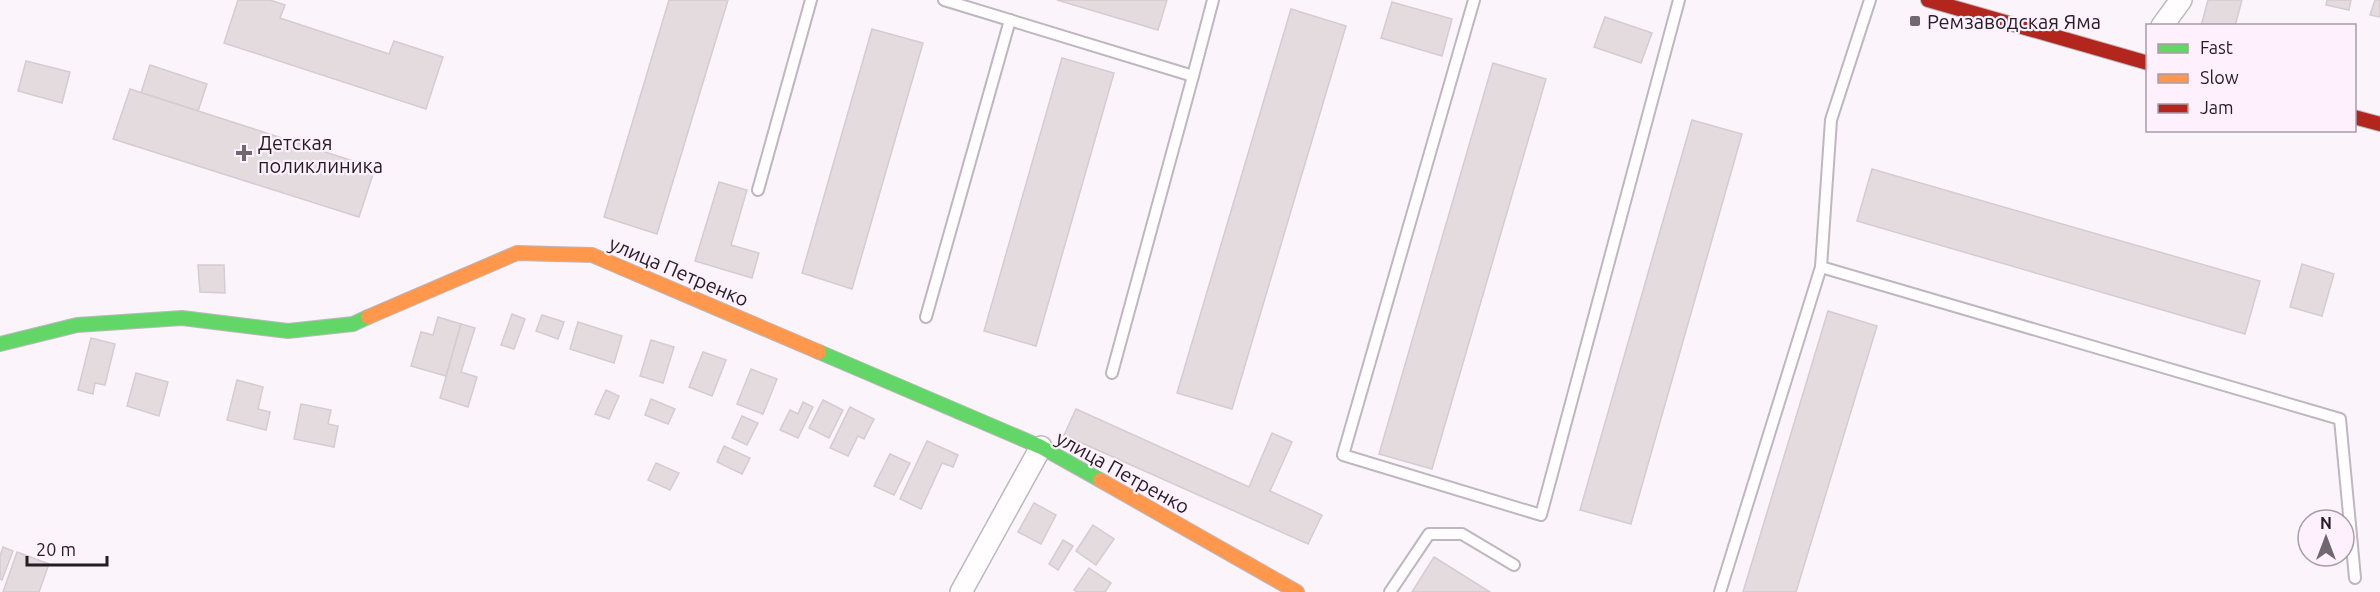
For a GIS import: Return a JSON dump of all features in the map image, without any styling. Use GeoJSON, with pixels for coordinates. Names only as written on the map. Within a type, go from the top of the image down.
{"type":"FeatureCollection","features":[{"type":"Feature","properties":{"kind":"street"},"geometry":{"type":"LineString","coordinates":[[1928,0],[2144,56]]}},
{"type":"Feature","properties":{"kind":"street"},"geometry":{"type":"LineString","coordinates":[[2163,24],[2181,0]]}},
{"type":"Feature","properties":{"kind":"street"},"geometry":{"type":"LineString","coordinates":[[2356,117],[2380,123]]}},
{"type":"Feature","properties":{"kind":"street","name":"улица Петренко"},"geometry":{"type":"LineString","coordinates":[[0,344],[77,325],[182,318],[288,331],[353,324],[517,253],[592,255],[1041,447],[1297,592]]}},
{"type":"Feature","properties":{"kind":"street"},"geometry":{"type":"LineString","coordinates":[[961,592],[1041,447]]}},
{"type":"Feature","properties":{"kind":"lane"},"geometry":{"type":"LineString","coordinates":[[758,190],[811,0]]}},
{"type":"Feature","properties":{"kind":"lane"},"geometry":{"type":"LineString","coordinates":[[944,0],[1193,76]]}},
{"type":"Feature","properties":{"kind":"lane"},"geometry":{"type":"LineString","coordinates":[[1112,373],[1213,0]]}},
{"type":"Feature","properties":{"kind":"lane"},"geometry":{"type":"LineString","coordinates":[[1474,0],[1343,455],[1541,515],[1679,0]]}},
{"type":"Feature","properties":{"kind":"lane"},"geometry":{"type":"LineString","coordinates":[[1720,592],[1821,267],[1831,120],[1870,0]]}},
{"type":"Feature","properties":{"kind":"lane"},"geometry":{"type":"LineString","coordinates":[[926,317],[1010,20]]}},
{"type":"Feature","properties":{"kind":"lane"},"geometry":{"type":"LineString","coordinates":[[1821,267],[2340,419],[2355,578]]}},
{"type":"Feature","properties":{"kind":"lane"},"geometry":{"type":"LineString","coordinates":[[1390,592],[1429,534],[1462,534],[1514,564]]}},
{"type":"Feature","properties":{"kind":"building"},"geometry":{"type":"Polygon","coordinates":[[[238,0],[270,0],[285,5],[280,18],[389,54],[394,41],[443,57],[426,109],[224,43],[238,0]]]}},
{"type":"Feature","properties":{"kind":"building"},"geometry":{"type":"Polygon","coordinates":[[[669,0],[728,0],[657,234],[604,217],[669,0]]]}},
{"type":"Feature","properties":{"kind":"building"},"geometry":{"type":"Polygon","coordinates":[[[1057,0],[1167,0],[1158,30],[1057,0]]]}},
{"type":"Feature","properties":{"kind":"building"},"geometry":{"type":"Polygon","coordinates":[[[2208,0],[2242,0],[2236,24],[2202,24],[2208,0]]]}},
{"type":"Feature","properties":{"kind":"building"},"geometry":{"type":"Polygon","coordinates":[[[2327,0],[2351,0],[2349,10],[2326,5],[2327,0]]]}},
{"type":"Feature","properties":{"kind":"building"},"geometry":{"type":"Polygon","coordinates":[[[2375,0],[2380,0],[2380,17],[2370,15],[2375,0]]]}},
{"type":"Feature","properties":{"kind":"building"},"geometry":{"type":"Polygon","coordinates":[[[1392,2],[1452,19],[1442,56],[1381,38],[1392,2]]]}},
{"type":"Feature","properties":{"kind":"building"},"geometry":{"type":"Polygon","coordinates":[[[1291,9],[1346,26],[1232,409],[1177,393],[1291,9]]]}},
{"type":"Feature","properties":{"kind":"building"},"geometry":{"type":"Polygon","coordinates":[[[1605,17],[1652,33],[1641,63],[1594,47],[1605,17]]]}},
{"type":"Feature","properties":{"kind":"building"},"geometry":{"type":"Polygon","coordinates":[[[872,29],[923,43],[852,289],[802,273],[872,29]]]}},
{"type":"Feature","properties":{"kind":"building"},"geometry":{"type":"Polygon","coordinates":[[[1062,58],[1114,73],[1036,346],[984,331],[1062,58]]]}},
{"type":"Feature","properties":{"kind":"building"},"geometry":{"type":"Polygon","coordinates":[[[26,61],[70,72],[62,103],[18,91],[26,61]]]}},
{"type":"Feature","properties":{"kind":"building"},"geometry":{"type":"Polygon","coordinates":[[[1493,63],[1546,79],[1432,469],[1379,454],[1493,63]]]}},
{"type":"Feature","properties":{"kind":"building"},"geometry":{"type":"Polygon","coordinates":[[[150,65],[207,84],[198,111],[141,93],[150,65]]]}},
{"type":"Feature","properties":{"kind":"building","name":"Детская поликлиника"},"geometry":{"type":"Polygon","coordinates":[[[130,89],[375,168],[359,217],[113,139],[130,89]]]}},
{"type":"Feature","properties":{"kind":"building"},"geometry":{"type":"Polygon","coordinates":[[[1692,120],[1742,134],[1631,524],[1580,510],[1692,120]]]}},
{"type":"Feature","properties":{"kind":"building"},"geometry":{"type":"Polygon","coordinates":[[[1872,169],[2260,281],[2245,334],[1857,221],[1872,169]]]}},
{"type":"Feature","properties":{"kind":"building"},"geometry":{"type":"Polygon","coordinates":[[[719,182],[747,190],[731,245],[759,253],[752,278],[695,261],[719,182]]]}},
{"type":"Feature","properties":{"kind":"building"},"geometry":{"type":"Polygon","coordinates":[[[2302,264],[2334,274],[2322,316],[2290,307],[2302,264]]]}},
{"type":"Feature","properties":{"kind":"building"},"geometry":{"type":"Polygon","coordinates":[[[198,265],[224,265],[225,293],[200,292],[198,265]]]}},
{"type":"Feature","properties":{"kind":"building"},"geometry":{"type":"Polygon","coordinates":[[[1828,311],[1877,326],[1796,592],[1743,592],[1828,311]]]}},
{"type":"Feature","properties":{"kind":"building"},"geometry":{"type":"Polygon","coordinates":[[[512,314],[525,319],[514,349],[501,345],[512,314]]]}},
{"type":"Feature","properties":{"kind":"building"},"geometry":{"type":"Polygon","coordinates":[[[542,315],[564,322],[558,339],[536,331],[542,315]]]}},
{"type":"Feature","properties":{"kind":"building"},"geometry":{"type":"Polygon","coordinates":[[[438,317],[461,324],[446,376],[411,366],[421,332],[433,335],[438,317]]]}},
{"type":"Feature","properties":{"kind":"building"},"geometry":{"type":"Polygon","coordinates":[[[578,322],[622,336],[614,363],[570,349],[578,322]]]}},
{"type":"Feature","properties":{"kind":"building"},"geometry":{"type":"Polygon","coordinates":[[[461,324],[475,328],[461,372],[477,377],[468,407],[440,398],[461,324]]]}},
{"type":"Feature","properties":{"kind":"building"},"geometry":{"type":"Polygon","coordinates":[[[91,338],[115,344],[105,385],[95,383],[93,394],[78,390],[91,338]]]}},
{"type":"Feature","properties":{"kind":"building"},"geometry":{"type":"Polygon","coordinates":[[[651,340],[674,347],[663,383],[640,376],[651,340]]]}},
{"type":"Feature","properties":{"kind":"building"},"geometry":{"type":"Polygon","coordinates":[[[703,352],[726,360],[712,396],[689,387],[703,352]]]}},
{"type":"Feature","properties":{"kind":"building"},"geometry":{"type":"Polygon","coordinates":[[[751,369],[777,379],[763,414],[737,404],[751,369]]]}},
{"type":"Feature","properties":{"kind":"building"},"geometry":{"type":"Polygon","coordinates":[[[136,373],[168,382],[159,416],[127,406],[136,373]]]}},
{"type":"Feature","properties":{"kind":"building"},"geometry":{"type":"Polygon","coordinates":[[[237,380],[263,387],[258,409],[270,412],[266,430],[227,420],[237,380]]]}},
{"type":"Feature","properties":{"kind":"building"},"geometry":{"type":"Polygon","coordinates":[[[606,390],[619,396],[609,419],[595,414],[606,390]]]}},
{"type":"Feature","properties":{"kind":"building"},"geometry":{"type":"Polygon","coordinates":[[[651,399],[675,409],[668,424],[645,415],[651,399]]]}},
{"type":"Feature","properties":{"kind":"building"},"geometry":{"type":"Polygon","coordinates":[[[823,400],[843,410],[829,438],[809,428],[823,400]]]}},
{"type":"Feature","properties":{"kind":"building"},"geometry":{"type":"Polygon","coordinates":[[[803,402],[813,407],[798,438],[780,430],[790,410],[798,414],[803,402]]]}},
{"type":"Feature","properties":{"kind":"building"},"geometry":{"type":"Polygon","coordinates":[[[301,404],[331,410],[328,424],[338,426],[334,447],[294,439],[301,404]]]}},
{"type":"Feature","properties":{"kind":"building"},"geometry":{"type":"Polygon","coordinates":[[[850,407],[874,419],[864,439],[858,436],[848,456],[830,448],[850,407]]]}},
{"type":"Feature","properties":{"kind":"building"},"geometry":{"type":"Polygon","coordinates":[[[1076,409],[1249,487],[1272,433],[1292,442],[1270,491],[1322,515],[1308,544],[1064,435],[1076,409]]]}},
{"type":"Feature","properties":{"kind":"building"},"geometry":{"type":"Polygon","coordinates":[[[742,416],[758,423],[747,445],[732,438],[742,416]]]}},
{"type":"Feature","properties":{"kind":"building"},"geometry":{"type":"Polygon","coordinates":[[[927,441],[958,455],[953,467],[942,463],[921,509],[900,499],[927,441]]]}},
{"type":"Feature","properties":{"kind":"building"},"geometry":{"type":"Polygon","coordinates":[[[724,446],[750,458],[742,474],[717,462],[724,446]]]}},
{"type":"Feature","properties":{"kind":"building"},"geometry":{"type":"Polygon","coordinates":[[[890,454],[910,463],[894,495],[874,486],[890,454]]]}},
{"type":"Feature","properties":{"kind":"building"},"geometry":{"type":"Polygon","coordinates":[[[656,463],[679,473],[670,490],[648,480],[656,463]]]}},
{"type":"Feature","properties":{"kind":"building"},"geometry":{"type":"Polygon","coordinates":[[[1034,503],[1056,515],[1041,544],[1018,532],[1034,503]]]}},
{"type":"Feature","properties":{"kind":"building"},"geometry":{"type":"Polygon","coordinates":[[[1093,525],[1114,539],[1096,565],[1076,551],[1093,525]]]}},
{"type":"Feature","properties":{"kind":"building"},"geometry":{"type":"Polygon","coordinates":[[[1063,540],[1073,546],[1058,570],[1049,564],[1063,540]]]}},
{"type":"Feature","properties":{"kind":"building"},"geometry":{"type":"Polygon","coordinates":[[[3,547],[13,551],[2,580],[0,579],[0,556],[3,547]]]}},
{"type":"Feature","properties":{"kind":"building"},"geometry":{"type":"Polygon","coordinates":[[[17,552],[49,564],[39,592],[3,592],[17,552]]]}},
{"type":"Feature","properties":{"kind":"building"},"geometry":{"type":"Polygon","coordinates":[[[1434,557],[1490,592],[1412,592],[1434,557]]]}},
{"type":"Feature","properties":{"kind":"building"},"geometry":{"type":"Polygon","coordinates":[[[1089,568],[1111,583],[1105,592],[1077,592],[1074,590],[1089,568]]]}},
{"type":"Feature","properties":{"kind":"traffic: fast"},"geometry":{"type":"LineString","coordinates":[[0,344],[77,325],[182,318],[288,331],[353,324],[368,317]]}},
{"type":"Feature","properties":{"kind":"traffic: fast"},"geometry":{"type":"LineString","coordinates":[[819,352],[1041,447],[1100,480]]}},
{"type":"Feature","properties":{"kind":"traffic: slow"},"geometry":{"type":"LineString","coordinates":[[368,317],[517,253],[592,255],[819,352]]}},
{"type":"Feature","properties":{"kind":"traffic: slow"},"geometry":{"type":"LineString","coordinates":[[1100,480],[1297,592]]}},
{"type":"Feature","properties":{"kind":"traffic: jam"},"geometry":{"type":"LineString","coordinates":[[1928,0],[2146,62]]}},
{"type":"Feature","properties":{"kind":"traffic: jam"},"geometry":{"type":"LineString","coordinates":[[2356,118],[2380,124]]}},
{"type":"Feature","properties":{"kind":"place","name":"Ремзаводская Яма"},"geometry":{"type":"Point","coordinates":[1915,21]}},
{"type":"Feature","properties":{"kind":"place","name":"Детская поликлиника"},"geometry":{"type":"Point","coordinates":[244,153]}}]}
